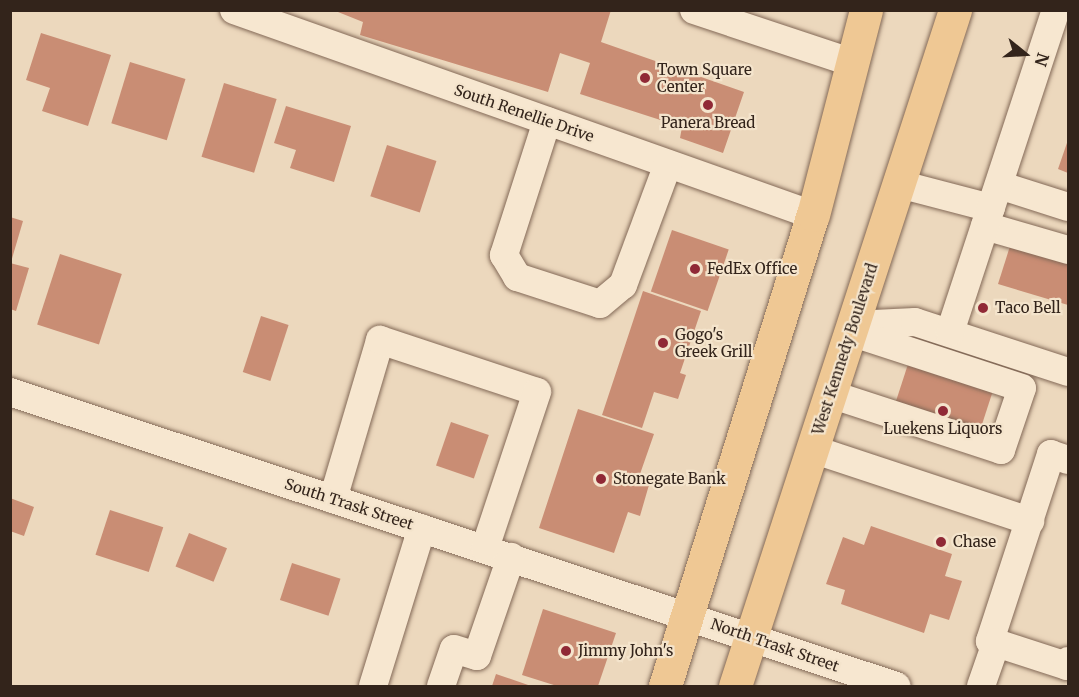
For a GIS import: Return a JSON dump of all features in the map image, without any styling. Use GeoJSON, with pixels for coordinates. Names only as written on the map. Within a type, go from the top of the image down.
{"type":"FeatureCollection","features":[{"type":"Feature","properties":{"kind":"main road"},"geometry":{"type":"LineString","coordinates":[[665,687],[813,215],[850,62],[866,10]]}},
{"type":"Feature","properties":{"kind":"main road","name":"West Kennedy Boulevard"},"geometry":{"type":"LineString","coordinates":[[735,687],[956,10]]}},
{"type":"Feature","properties":{"kind":"street","name":"South Renellie Drive"},"geometry":{"type":"LineString","coordinates":[[234,10],[813,215]]}},
{"type":"Feature","properties":{"kind":"street"},"geometry":{"type":"LineString","coordinates":[[694,10],[850,62]]}},
{"type":"Feature","properties":{"kind":"street"},"geometry":{"type":"LineString","coordinates":[[950,332],[1056,10]]}},
{"type":"Feature","properties":{"kind":"street"},"geometry":{"type":"LineString","coordinates":[[547,121],[504,255],[517,277],[600,304],[623,285],[668,164]]}},
{"type":"Feature","properties":{"kind":"street"},"geometry":{"type":"LineString","coordinates":[[899,184],[992,206],[1068,207]]}},
{"type":"Feature","properties":{"kind":"street"},"geometry":{"type":"LineString","coordinates":[[992,206],[1068,250]]}},
{"type":"Feature","properties":{"kind":"street"},"geometry":{"type":"LineString","coordinates":[[852,329],[915,322],[1068,372]]}},
{"type":"Feature","properties":{"kind":"street"},"geometry":{"type":"LineString","coordinates":[[830,394],[1001,450],[1005,439],[1022,388],[852,329]]}},
{"type":"Feature","properties":{"kind":"street"},"geometry":{"type":"LineString","coordinates":[[333,499],[380,340],[537,392],[496,517],[498,553],[477,656],[454,649],[441,687]]}},
{"type":"Feature","properties":{"kind":"street","name":"South Trask Street"},"geometry":{"type":"LineString","coordinates":[[10,392],[688,615]]}},
{"type":"Feature","properties":{"kind":"street"},"geometry":{"type":"LineString","coordinates":[[812,449],[1030,521]]}},
{"type":"Feature","properties":{"kind":"street"},"geometry":{"type":"LineString","coordinates":[[1068,460],[1051,454],[990,641],[1067,666],[1068,661]]}},
{"type":"Feature","properties":{"kind":"street"},"geometry":{"type":"LineString","coordinates":[[373,687],[422,528]]}},
{"type":"Feature","properties":{"kind":"street","name":"North Trask Street"},"geometry":{"type":"LineString","coordinates":[[688,615],[896,687]]}},
{"type":"Feature","properties":{"kind":"street"},"geometry":{"type":"LineString","coordinates":[[981,687],[996,643]]}},
{"type":"Feature","properties":{"kind":"building","name":"Town Square Center"},"geometry":{"type":"Polygon","coordinates":[[[333,10],[611,10],[601,42],[744,92],[723,153],[680,138],[682,127],[580,94],[590,63],[560,53],[548,92],[360,35],[363,22],[333,10]]]}},
{"type":"Feature","properties":{"kind":"building"},"geometry":{"type":"Polygon","coordinates":[[[41,33],[111,55],[88,126],[42,111],[50,88],[26,80],[41,33]]]}},
{"type":"Feature","properties":{"kind":"building"},"geometry":{"type":"Polygon","coordinates":[[[130,62],[185,79],[167,140],[111,123],[130,62]]]}},
{"type":"Feature","properties":{"kind":"building"},"geometry":{"type":"Polygon","coordinates":[[[224,83],[277,99],[254,173],[201,157],[224,83]]]}},
{"type":"Feature","properties":{"kind":"building"},"geometry":{"type":"Polygon","coordinates":[[[286,106],[351,126],[334,182],[290,168],[296,150],[274,143],[286,106]]]}},
{"type":"Feature","properties":{"kind":"building"},"geometry":{"type":"Polygon","coordinates":[[[1068,140],[1068,173],[1058,169],[1068,140]]]}},
{"type":"Feature","properties":{"kind":"building"},"geometry":{"type":"Polygon","coordinates":[[[387,145],[436,161],[420,212],[370,196],[387,145]]]}},
{"type":"Feature","properties":{"kind":"building"},"geometry":{"type":"Polygon","coordinates":[[[10,217],[23,221],[11,262],[10,262],[10,217]]]}},
{"type":"Feature","properties":{"kind":"building"},"geometry":{"type":"Polygon","coordinates":[[[672,230],[729,250],[708,311],[651,291],[672,230]]]}},
{"type":"Feature","properties":{"kind":"building"},"geometry":{"type":"Polygon","coordinates":[[[1011,243],[1068,260],[1068,305],[998,284],[1011,243]]]}},
{"type":"Feature","properties":{"kind":"building"},"geometry":{"type":"Polygon","coordinates":[[[60,254],[122,274],[99,344],[37,324],[60,254]]]}},
{"type":"Feature","properties":{"kind":"building"},"geometry":{"type":"Polygon","coordinates":[[[10,263],[29,268],[16,311],[10,309],[10,263]]]}},
{"type":"Feature","properties":{"kind":"building"},"geometry":{"type":"Polygon","coordinates":[[[643,291],[701,311],[680,373],[686,375],[678,399],[654,392],[642,428],[602,415],[643,291]]]}},
{"type":"Feature","properties":{"kind":"building"},"geometry":{"type":"Polygon","coordinates":[[[261,316],[289,325],[270,381],[243,372],[261,316]]]}},
{"type":"Feature","properties":{"kind":"building"},"geometry":{"type":"Polygon","coordinates":[[[910,358],[995,386],[980,429],[896,402],[910,358]]]}},
{"type":"Feature","properties":{"kind":"building"},"geometry":{"type":"Polygon","coordinates":[[[578,409],[654,434],[640,474],[651,478],[640,516],[628,512],[614,553],[539,528],[578,409]]]}},
{"type":"Feature","properties":{"kind":"building"},"geometry":{"type":"Polygon","coordinates":[[[451,422],[489,435],[474,479],[436,465],[451,422]]]}},
{"type":"Feature","properties":{"kind":"building"},"geometry":{"type":"Polygon","coordinates":[[[10,498],[34,507],[24,536],[10,531],[10,498]]]}},
{"type":"Feature","properties":{"kind":"building"},"geometry":{"type":"Polygon","coordinates":[[[110,510],[163,527],[149,572],[95,555],[110,510]]]}},
{"type":"Feature","properties":{"kind":"building"},"geometry":{"type":"Polygon","coordinates":[[[871,526],[952,554],[945,576],[962,581],[949,620],[930,614],[924,633],[841,604],[845,590],[826,584],[843,537],[864,545],[871,526]]]}},
{"type":"Feature","properties":{"kind":"building"},"geometry":{"type":"Polygon","coordinates":[[[189,533],[227,548],[214,582],[176,566],[189,533]]]}},
{"type":"Feature","properties":{"kind":"building"},"geometry":{"type":"Polygon","coordinates":[[[292,563],[341,579],[328,616],[280,600],[292,563]]]}},
{"type":"Feature","properties":{"kind":"building"},"geometry":{"type":"Polygon","coordinates":[[[543,609],[616,633],[598,686],[557,686],[522,675],[543,609]]]}},
{"type":"Feature","properties":{"kind":"building"},"geometry":{"type":"Polygon","coordinates":[[[496,674],[531,686],[492,686],[496,674]]]}},
{"type":"Feature","properties":{"kind":"place","name":"Town Square Center"},"geometry":{"type":"Point","coordinates":[645,78]}},
{"type":"Feature","properties":{"kind":"place","name":"Panera Bread"},"geometry":{"type":"Point","coordinates":[708,105]}},
{"type":"Feature","properties":{"kind":"place","name":"FedEx Office"},"geometry":{"type":"Point","coordinates":[695,269]}},
{"type":"Feature","properties":{"kind":"place","name":"Taco Bell"},"geometry":{"type":"Point","coordinates":[983,308]}},
{"type":"Feature","properties":{"kind":"place","name":"Gogo's Greek Grill"},"geometry":{"type":"Point","coordinates":[663,343]}},
{"type":"Feature","properties":{"kind":"place","name":"Luekens Liquors"},"geometry":{"type":"Point","coordinates":[943,411]}},
{"type":"Feature","properties":{"kind":"place","name":"Stonegate Bank"},"geometry":{"type":"Point","coordinates":[601,479]}},
{"type":"Feature","properties":{"kind":"place","name":"Chase"},"geometry":{"type":"Point","coordinates":[941,542]}},
{"type":"Feature","properties":{"kind":"place","name":"Jimmy John's"},"geometry":{"type":"Point","coordinates":[566,651]}}]}
